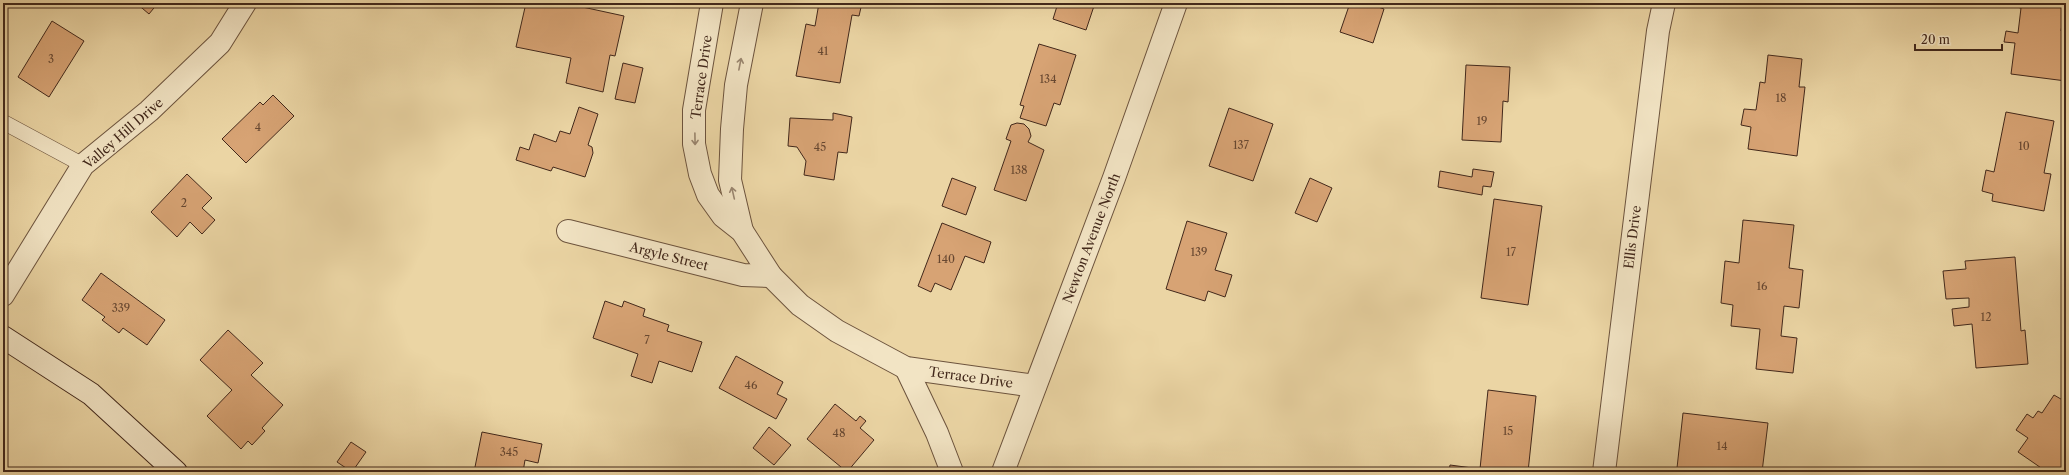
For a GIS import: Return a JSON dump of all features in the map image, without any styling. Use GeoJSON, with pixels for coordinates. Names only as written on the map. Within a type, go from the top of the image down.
{"type":"FeatureCollection","features":[{"type":"Feature","properties":{"kind":"street","name":"Valley Hill Drive"},"geometry":{"type":"LineString","coordinates":[[3,295],[83,165],[149,111],[220,44],[245,3]]}},
{"type":"Feature","properties":{"kind":"street","name":"Terrace Drive"},"geometry":{"type":"LineString","coordinates":[[712,3],[694,110],[694,144],[700,174],[708,195],[723,216],[742,231],[771,276],[800,305],[837,331],[906,368],[1035,386]]}},
{"type":"Feature","properties":{"kind":"street","name":"Terrace Drive"},"geometry":{"type":"LineString","coordinates":[[742,231],[730,180],[730,166],[736,85],[752,3]]}},
{"type":"Feature","properties":{"kind":"street","name":"Newton Avenue North"},"geometry":{"type":"LineString","coordinates":[[1003,472],[1117,170],[1176,3]]}},
{"type":"Feature","properties":{"kind":"street","name":"Ellis Drive"},"geometry":{"type":"LineString","coordinates":[[1604,472],[1658,31],[1664,3]]}},
{"type":"Feature","properties":{"kind":"street","name":"Argyle Street"},"geometry":{"type":"LineString","coordinates":[[568,231],[743,275],[771,276]]}},
{"type":"Feature","properties":{"kind":"street"},"geometry":{"type":"LineString","coordinates":[[3,337],[90,394],[176,472]]}},
{"type":"Feature","properties":{"kind":"street","name":"Terrace Drive"},"geometry":{"type":"LineString","coordinates":[[906,368],[937,433],[952,472]]}},
{"type":"Feature","properties":{"kind":"lane"},"geometry":{"type":"LineString","coordinates":[[5,123],[83,165]]}},
{"type":"Feature","properties":{"kind":"building"},"geometry":{"type":"Polygon","coordinates":[[[136,3],[158,3],[149,14],[136,3]]]}},
{"type":"Feature","properties":{"kind":"building"},"geometry":{"type":"Polygon","coordinates":[[[526,3],[564,3],[624,16],[615,56],[610,55],[603,92],[566,83],[571,58],[516,47],[526,3]]]}},
{"type":"Feature","properties":{"kind":"building"},"geometry":{"type":"Polygon","coordinates":[[[819,3],[862,3],[859,16],[852,15],[840,83],[796,76],[806,24],[815,26],[819,3]]]}},
{"type":"Feature","properties":{"kind":"building"},"geometry":{"type":"Polygon","coordinates":[[[1058,3],[1095,3],[1086,30],[1053,19],[1058,3]]]}},
{"type":"Feature","properties":{"kind":"building"},"geometry":{"type":"Polygon","coordinates":[[[1350,3],[1366,3],[1384,9],[1373,43],[1340,32],[1350,3]]]}},
{"type":"Feature","properties":{"kind":"building"},"geometry":{"type":"Polygon","coordinates":[[[2011,3],[2065,3],[2061,31],[2066,32],[2066,81],[2011,74],[2015,43],[2004,42],[2006,31],[2018,33],[2021,8],[2011,6],[2011,3]]]}},
{"type":"Feature","properties":{"kind":"building"},"geometry":{"type":"Polygon","coordinates":[[[52,21],[84,41],[49,97],[18,77],[52,21]]]}},
{"type":"Feature","properties":{"kind":"building"},"geometry":{"type":"Polygon","coordinates":[[[1039,44],[1076,55],[1060,105],[1054,103],[1046,126],[1020,118],[1024,106],[1020,105],[1039,44]]]}},
{"type":"Feature","properties":{"kind":"building"},"geometry":{"type":"Polygon","coordinates":[[[1768,55],[1802,59],[1799,87],[1805,87],[1797,156],[1748,149],[1751,127],[1741,125],[1744,109],[1756,110],[1760,82],[1765,83],[1768,55]]]}},
{"type":"Feature","properties":{"kind":"building"},"geometry":{"type":"Polygon","coordinates":[[[623,63],[643,68],[635,103],[615,99],[623,63]]]}},
{"type":"Feature","properties":{"kind":"building"},"geometry":{"type":"Polygon","coordinates":[[[1466,65],[1510,67],[1508,102],[1503,101],[1501,142],[1462,140],[1466,65]]]}},
{"type":"Feature","properties":{"kind":"building"},"geometry":{"type":"Polygon","coordinates":[[[273,95],[294,116],[246,163],[222,139],[260,102],[263,105],[273,95]]]}},
{"type":"Feature","properties":{"kind":"building"},"geometry":{"type":"Polygon","coordinates":[[[579,107],[598,114],[588,145],[592,147],[593,153],[585,177],[553,167],[551,171],[516,160],[520,147],[529,150],[534,134],[556,142],[560,131],[570,134],[579,107]]]}},
{"type":"Feature","properties":{"kind":"building"},"geometry":{"type":"Polygon","coordinates":[[[1229,108],[1273,124],[1253,181],[1209,166],[1229,108]]]}},
{"type":"Feature","properties":{"kind":"building"},"geometry":{"type":"Polygon","coordinates":[[[2006,112],[2054,121],[2044,173],[2051,174],[2044,211],[1992,201],[1993,194],[1982,191],[1986,170],[1994,172],[2006,112]]]}},
{"type":"Feature","properties":{"kind":"building"},"geometry":{"type":"Polygon","coordinates":[[[833,113],[852,117],[847,153],[838,152],[834,180],[804,175],[806,161],[797,147],[788,146],[790,118],[833,120],[833,113]]]}},
{"type":"Feature","properties":{"kind":"building"},"geometry":{"type":"Polygon","coordinates":[[[1017,123],[1024,124],[1029,129],[1031,136],[1028,142],[1044,150],[1026,201],[994,190],[1011,141],[1006,139],[1011,125],[1017,123]]]}},
{"type":"Feature","properties":{"kind":"building"},"geometry":{"type":"Polygon","coordinates":[[[1473,169],[1494,172],[1491,187],[1483,186],[1482,195],[1438,187],[1440,171],[1472,177],[1473,169]]]}},
{"type":"Feature","properties":{"kind":"building"},"geometry":{"type":"Polygon","coordinates":[[[187,174],[212,198],[202,208],[215,220],[202,234],[190,222],[177,237],[151,212],[187,174]]]}},
{"type":"Feature","properties":{"kind":"building"},"geometry":{"type":"Polygon","coordinates":[[[952,178],[976,187],[966,215],[942,206],[952,178]]]}},
{"type":"Feature","properties":{"kind":"building"},"geometry":{"type":"Polygon","coordinates":[[[1310,178],[1332,188],[1317,222],[1295,213],[1310,178]]]}},
{"type":"Feature","properties":{"kind":"building"},"geometry":{"type":"Polygon","coordinates":[[[1494,199],[1542,206],[1528,305],[1481,298],[1494,199]]]}},
{"type":"Feature","properties":{"kind":"building"},"geometry":{"type":"Polygon","coordinates":[[[1743,220],[1794,225],[1789,268],[1803,270],[1799,308],[1784,306],[1781,336],[1797,338],[1793,373],[1756,369],[1760,329],[1731,326],[1733,305],[1721,303],[1725,261],[1739,263],[1743,220]]]}},
{"type":"Feature","properties":{"kind":"building"},"geometry":{"type":"Polygon","coordinates":[[[1187,221],[1227,233],[1215,270],[1232,275],[1225,297],[1208,291],[1205,301],[1166,289],[1187,221]]]}},
{"type":"Feature","properties":{"kind":"building"},"geometry":{"type":"Polygon","coordinates":[[[942,223],[991,242],[984,263],[965,256],[951,290],[935,283],[931,292],[918,286],[942,223]]]}},
{"type":"Feature","properties":{"kind":"building"},"geometry":{"type":"Polygon","coordinates":[[[2015,257],[2021,331],[2025,330],[2028,364],[1976,368],[1972,324],[1954,326],[1952,309],[1969,307],[1969,298],[1946,299],[1943,271],[1966,269],[1965,261],[2015,257]]]}},
{"type":"Feature","properties":{"kind":"building"},"geometry":{"type":"Polygon","coordinates":[[[101,273],[165,320],[147,345],[123,328],[119,333],[102,320],[105,317],[82,300],[101,273]]]}},
{"type":"Feature","properties":{"kind":"building"},"geometry":{"type":"Polygon","coordinates":[[[605,301],[622,307],[624,301],[645,309],[643,316],[669,325],[667,331],[702,342],[692,372],[659,361],[652,383],[631,376],[638,354],[593,338],[605,301]]]}},
{"type":"Feature","properties":{"kind":"building"},"geometry":{"type":"Polygon","coordinates":[[[228,330],[263,363],[251,375],[283,405],[262,428],[265,431],[252,445],[248,441],[241,449],[207,416],[232,390],[200,360],[228,330]]]}},
{"type":"Feature","properties":{"kind":"building"},"geometry":{"type":"Polygon","coordinates":[[[736,356],[783,382],[777,394],[787,399],[776,419],[719,388],[736,356]]]}},
{"type":"Feature","properties":{"kind":"building"},"geometry":{"type":"Polygon","coordinates":[[[1488,390],[1536,396],[1528,472],[1449,472],[1450,465],[1480,469],[1488,390]]]}},
{"type":"Feature","properties":{"kind":"building"},"geometry":{"type":"Polygon","coordinates":[[[2054,395],[2066,402],[2066,472],[2047,472],[2018,452],[2028,438],[2016,430],[2027,414],[2033,418],[2038,411],[2042,413],[2054,395]]]}},
{"type":"Feature","properties":{"kind":"building"},"geometry":{"type":"Polygon","coordinates":[[[835,404],[856,421],[860,416],[866,421],[860,428],[874,440],[847,472],[807,439],[835,404]]]}},
{"type":"Feature","properties":{"kind":"building"},"geometry":{"type":"Polygon","coordinates":[[[1683,413],[1768,423],[1762,472],[1711,472],[1677,468],[1683,413]]]}},
{"type":"Feature","properties":{"kind":"building"},"geometry":{"type":"Polygon","coordinates":[[[769,427],[791,445],[774,465],[753,448],[769,427]]]}},
{"type":"Feature","properties":{"kind":"building"},"geometry":{"type":"Polygon","coordinates":[[[482,432],[542,444],[538,463],[525,460],[523,472],[474,472],[482,432]]]}},
{"type":"Feature","properties":{"kind":"building"},"geometry":{"type":"Polygon","coordinates":[[[351,442],[366,452],[352,472],[337,462],[351,442]]]}}]}
